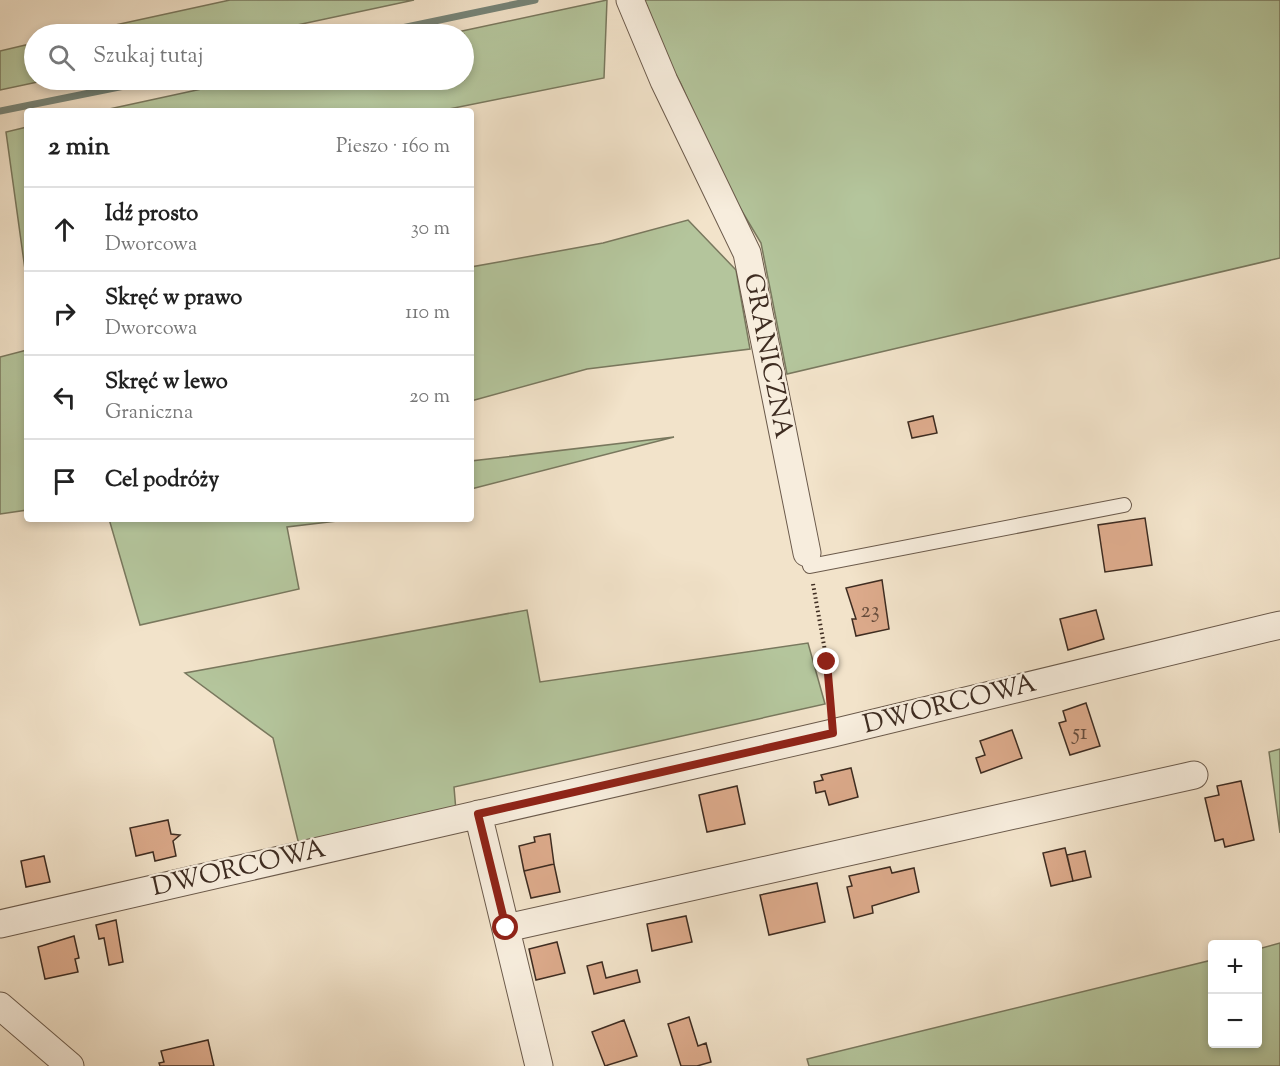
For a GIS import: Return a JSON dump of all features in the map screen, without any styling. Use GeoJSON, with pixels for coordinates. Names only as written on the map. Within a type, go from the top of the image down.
{"type":"FeatureCollection","features":[{"type":"Feature","properties":{"kind":"street","name":"GRANICZNA"},"geometry":{"type":"LineString","coordinates":[[630,0],[664,81],[747,253],[809,560]]}},
{"type":"Feature","properties":{"kind":"street","name":"DWORCOWA"},"geometry":{"type":"LineString","coordinates":[[0,924],[833,733],[1280,625]]}},
{"type":"Feature","properties":{"kind":"street"},"geometry":{"type":"LineString","coordinates":[[506,928],[1194,775]]}},
{"type":"Feature","properties":{"kind":"street"},"geometry":{"type":"LineString","coordinates":[[478,814],[539,1066]]}},
{"type":"Feature","properties":{"kind":"street"},"geometry":{"type":"LineString","coordinates":[[0,1006],[70,1066]]}},
{"type":"Feature","properties":{"kind":"lane"},"geometry":{"type":"LineString","coordinates":[[809,560],[1124,505]]}},
{"type":"Feature","properties":{"kind":"path"},"geometry":{"type":"LineString","coordinates":[[809,560],[827,662],[833,733]]}},
{"type":"Feature","properties":{"kind":"green space"},"geometry":{"type":"Polygon","coordinates":[[[230,0],[414,0],[302,24],[120,24],[230,0]]]}},
{"type":"Feature","properties":{"kind":"green space"},"geometry":{"type":"Polygon","coordinates":[[[607,0],[604,78],[454,108],[114,108],[197,90],[474,90],[474,28],[607,0]]]}},
{"type":"Feature","properties":{"kind":"green space"},"geometry":{"type":"Polygon","coordinates":[[[636,0],[1280,0],[1280,258],[787,374],[761,243],[724,181],[681,84],[636,0]]]}},
{"type":"Feature","properties":{"kind":"green space"},"geometry":{"type":"Polygon","coordinates":[[[24,45],[24,85],[0,90],[0,51],[24,45]]]}},
{"type":"Feature","properties":{"kind":"green space"},"geometry":{"type":"Polygon","coordinates":[[[24,128],[24,262],[6,132],[24,128]]]}},
{"type":"Feature","properties":{"kind":"green space"},"geometry":{"type":"Polygon","coordinates":[[[688,220],[736,270],[750,349],[587,369],[474,400],[474,266],[603,243],[688,220]]]}},
{"type":"Feature","properties":{"kind":"green space"},"geometry":{"type":"Polygon","coordinates":[[[24,351],[24,510],[0,514],[0,357],[24,351]]]}},
{"type":"Feature","properties":{"kind":"green space"},"geometry":{"type":"Polygon","coordinates":[[[674,437],[474,488],[474,461],[674,437]]]}},
{"type":"Feature","properties":{"kind":"green space"},"geometry":{"type":"Polygon","coordinates":[[[110,522],[329,522],[287,527],[299,589],[140,625],[110,522]]]}},
{"type":"Feature","properties":{"kind":"green space"},"geometry":{"type":"Polygon","coordinates":[[[527,610],[540,682],[808,643],[825,704],[454,787],[457,823],[299,845],[273,738],[185,673],[527,610]]]}},
{"type":"Feature","properties":{"kind":"green space"},"geometry":{"type":"Polygon","coordinates":[[[1280,749],[1280,833],[1269,752],[1280,749]]]}},
{"type":"Feature","properties":{"kind":"green space"},"geometry":{"type":"Polygon","coordinates":[[[1280,943],[1280,1066],[809,1066],[807,1059],[1208,961],[1208,1048],[1262,1048],[1262,948],[1280,943]]]}},
{"type":"Feature","properties":{"kind":"building"},"geometry":{"type":"Polygon","coordinates":[[[933,416],[937,433],[912,438],[908,422],[933,416]]]}},
{"type":"Feature","properties":{"kind":"building"},"geometry":{"type":"Polygon","coordinates":[[[1145,518],[1152,565],[1105,572],[1098,525],[1145,518]]]}},
{"type":"Feature","properties":{"kind":"building"},"geometry":{"type":"Polygon","coordinates":[[[882,580],[889,629],[856,636],[852,619],[856,619],[846,588],[882,580]]]}},
{"type":"Feature","properties":{"kind":"building"},"geometry":{"type":"Polygon","coordinates":[[[1096,610],[1104,639],[1068,650],[1060,619],[1096,610]]]}},
{"type":"Feature","properties":{"kind":"building"},"geometry":{"type":"Polygon","coordinates":[[[1086,703],[1100,746],[1070,755],[1059,723],[1066,721],[1063,711],[1086,703]]]}},
{"type":"Feature","properties":{"kind":"building"},"geometry":{"type":"Polygon","coordinates":[[[1012,730],[1022,758],[981,773],[976,758],[985,755],[980,741],[1012,730]]]}},
{"type":"Feature","properties":{"kind":"building"},"geometry":{"type":"Polygon","coordinates":[[[851,768],[858,797],[829,805],[825,791],[816,793],[814,782],[823,780],[821,775],[851,768]]]}},
{"type":"Feature","properties":{"kind":"building"},"geometry":{"type":"Polygon","coordinates":[[[1241,781],[1254,840],[1225,847],[1223,839],[1215,841],[1205,798],[1219,795],[1217,786],[1241,781]]]}},
{"type":"Feature","properties":{"kind":"building"},"geometry":{"type":"Polygon","coordinates":[[[737,786],[745,824],[707,832],[699,795],[737,786]]]}},
{"type":"Feature","properties":{"kind":"building"},"geometry":{"type":"Polygon","coordinates":[[[168,820],[171,834],[180,835],[173,841],[176,856],[155,861],[153,852],[136,856],[130,828],[168,820]]]}},
{"type":"Feature","properties":{"kind":"building"},"geometry":{"type":"Polygon","coordinates":[[[550,834],[554,864],[524,871],[519,846],[535,842],[534,837],[550,834]]]}},
{"type":"Feature","properties":{"kind":"building"},"geometry":{"type":"Polygon","coordinates":[[[1065,848],[1073,881],[1051,886],[1043,853],[1065,848]]]}},
{"type":"Feature","properties":{"kind":"building"},"geometry":{"type":"Polygon","coordinates":[[[1085,851],[1091,877],[1073,881],[1067,855],[1085,851]]]}},
{"type":"Feature","properties":{"kind":"building"},"geometry":{"type":"Polygon","coordinates":[[[44,856],[50,882],[26,887],[21,861],[44,856]]]}},
{"type":"Feature","properties":{"kind":"building"},"geometry":{"type":"Polygon","coordinates":[[[554,864],[560,892],[531,898],[524,871],[554,864]]]}},
{"type":"Feature","properties":{"kind":"building"},"geometry":{"type":"Polygon","coordinates":[[[890,867],[892,873],[914,868],[919,892],[872,906],[873,913],[854,918],[847,887],[852,886],[849,876],[890,867]]]}},
{"type":"Feature","properties":{"kind":"building"},"geometry":{"type":"Polygon","coordinates":[[[817,883],[825,922],[769,935],[760,895],[817,883]]]}},
{"type":"Feature","properties":{"kind":"building"},"geometry":{"type":"Polygon","coordinates":[[[686,916],[692,942],[652,951],[647,924],[686,916]]]}},
{"type":"Feature","properties":{"kind":"building"},"geometry":{"type":"Polygon","coordinates":[[[116,920],[123,962],[109,965],[104,938],[99,939],[96,925],[116,920]]]}},
{"type":"Feature","properties":{"kind":"building"},"geometry":{"type":"Polygon","coordinates":[[[74,936],[79,958],[75,959],[78,972],[45,979],[38,947],[74,936]]]}},
{"type":"Feature","properties":{"kind":"building"},"geometry":{"type":"Polygon","coordinates":[[[557,942],[565,973],[536,980],[529,949],[557,942]]]}},
{"type":"Feature","properties":{"kind":"building"},"geometry":{"type":"Polygon","coordinates":[[[602,962],[606,978],[637,970],[640,982],[594,994],[587,966],[602,962]]]}},
{"type":"Feature","properties":{"kind":"building"},"geometry":{"type":"Polygon","coordinates":[[[689,1017],[698,1046],[706,1043],[711,1062],[697,1066],[681,1066],[668,1024],[689,1017]]]}},
{"type":"Feature","properties":{"kind":"building"},"geometry":{"type":"Polygon","coordinates":[[[624,1020],[637,1056],[605,1066],[592,1032],[624,1020]]]}},
{"type":"Feature","properties":{"kind":"building"},"geometry":{"type":"Polygon","coordinates":[[[208,1040],[214,1066],[160,1066],[159,1063],[164,1062],[161,1051],[208,1040]]]}},
{"type":"Feature","properties":{"kind":"waterway"},"geometry":{"type":"LineString","coordinates":[[421,24],[535,0]]}},
{"type":"Feature","properties":{"kind":"waterway"},"geometry":{"type":"LineString","coordinates":[[0,111],[104,90]]}},
{"type":"Feature","properties":{"kind":"route"},"geometry":{"type":"LineString","coordinates":[[506,928],[478,814],[833,733],[827,662]]}}]}
